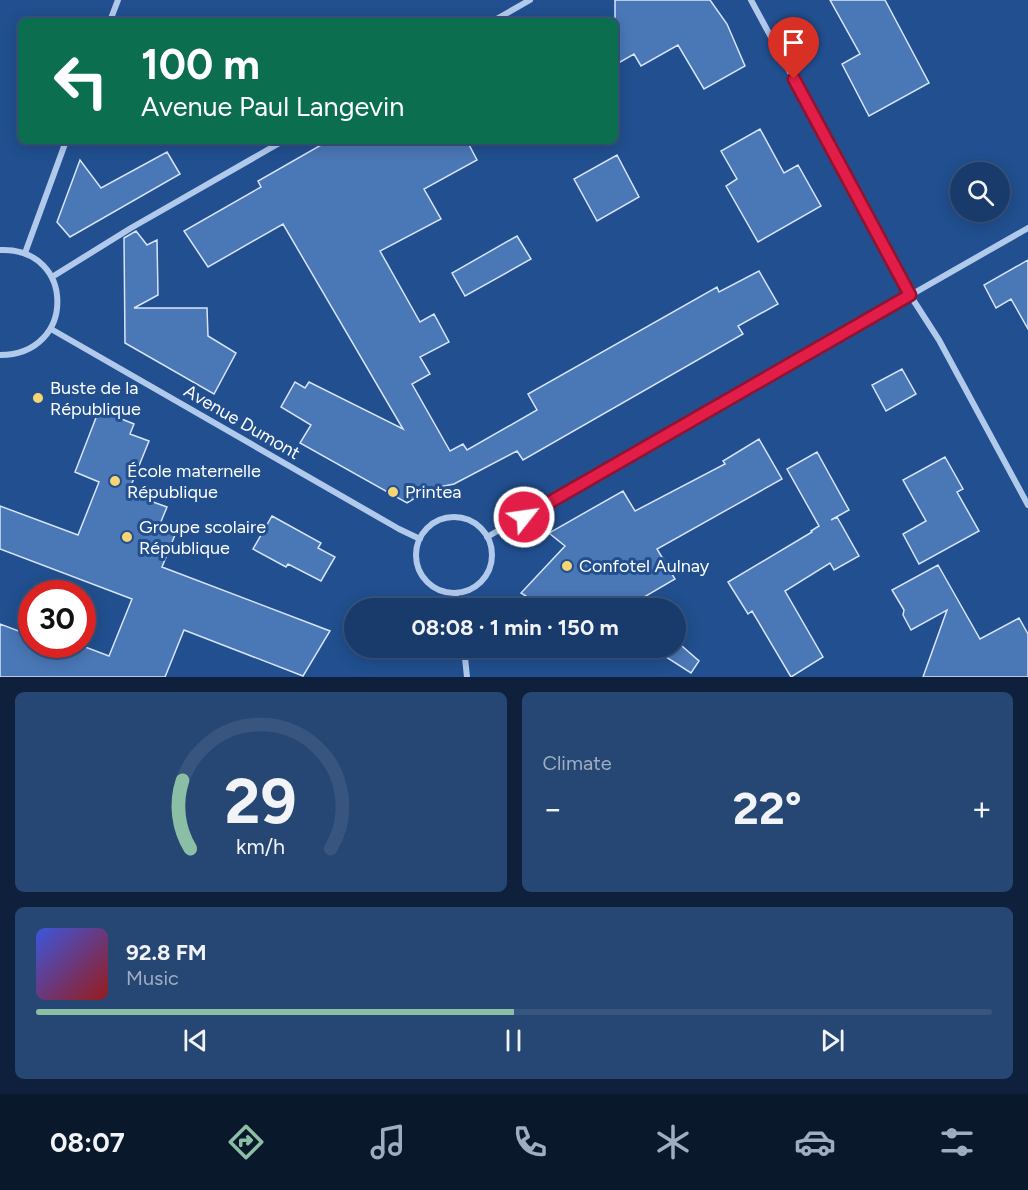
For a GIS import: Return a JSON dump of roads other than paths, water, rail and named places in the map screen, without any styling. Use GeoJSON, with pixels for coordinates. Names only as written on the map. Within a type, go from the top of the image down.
{"type":"FeatureCollection","features":[{"type":"Feature","properties":{"kind":"street"},"geometry":{"type":"LineString","coordinates":[[111,18],[118,0]]}},
{"type":"Feature","properties":{"kind":"street"},"geometry":{"type":"LineString","coordinates":[[498,18],[530,0]]}},
{"type":"Feature","properties":{"kind":"street"},"geometry":{"type":"LineString","coordinates":[[751,0],[910,295],[939,340],[1028,505]]}},
{"type":"Feature","properties":{"kind":"street"},"geometry":{"type":"LineString","coordinates":[[25,253],[65,144]]}},
{"type":"Feature","properties":{"kind":"street"},"geometry":{"type":"LineString","coordinates":[[52,277],[131,228],[278,144]]}},
{"type":"Feature","properties":{"kind":"street"},"geometry":{"type":"LineString","coordinates":[[487,537],[1028,228]]}},
{"type":"Feature","properties":{"kind":"street"},"geometry":{"type":"LineString","coordinates":[[0,250],[25,253],[45,267],[57,290],[58,303],[51,329],[41,341],[28,350],[14,355],[0,355]]}},
{"type":"Feature","properties":{"kind":"street","name":"Avenue Dumont"},"geometry":{"type":"LineString","coordinates":[[51,329],[389,523],[420,538]]}},
{"type":"Feature","properties":{"kind":"street"},"geometry":{"type":"LineString","coordinates":[[453,517],[467,519],[478,526],[487,537],[492,556],[487,574],[479,584],[468,591],[455,593],[433,588],[419,571],[416,548],[420,538],[428,527],[440,520],[453,517]]}},
{"type":"Feature","properties":{"kind":"street"},"geometry":{"type":"LineString","coordinates":[[455,593],[456,598]]}},
{"type":"Feature","properties":{"kind":"street"},"geometry":{"type":"LineString","coordinates":[[465,658],[467,677]]}},
{"type":"Feature","properties":{"kind":"place","name":"Buste de la République"},"geometry":{"type":"Point","coordinates":[38,398]}},
{"type":"Feature","properties":{"kind":"place","name":"École maternelle République"},"geometry":{"type":"Point","coordinates":[115,481]}},
{"type":"Feature","properties":{"kind":"place","name":"Printea"},"geometry":{"type":"Point","coordinates":[393,492]}},
{"type":"Feature","properties":{"kind":"place","name":"Groupe scolaire République"},"geometry":{"type":"Point","coordinates":[127,537]}},
{"type":"Feature","properties":{"kind":"place","name":"Confotel Aulnay"},"geometry":{"type":"Point","coordinates":[567,566]}}]}
